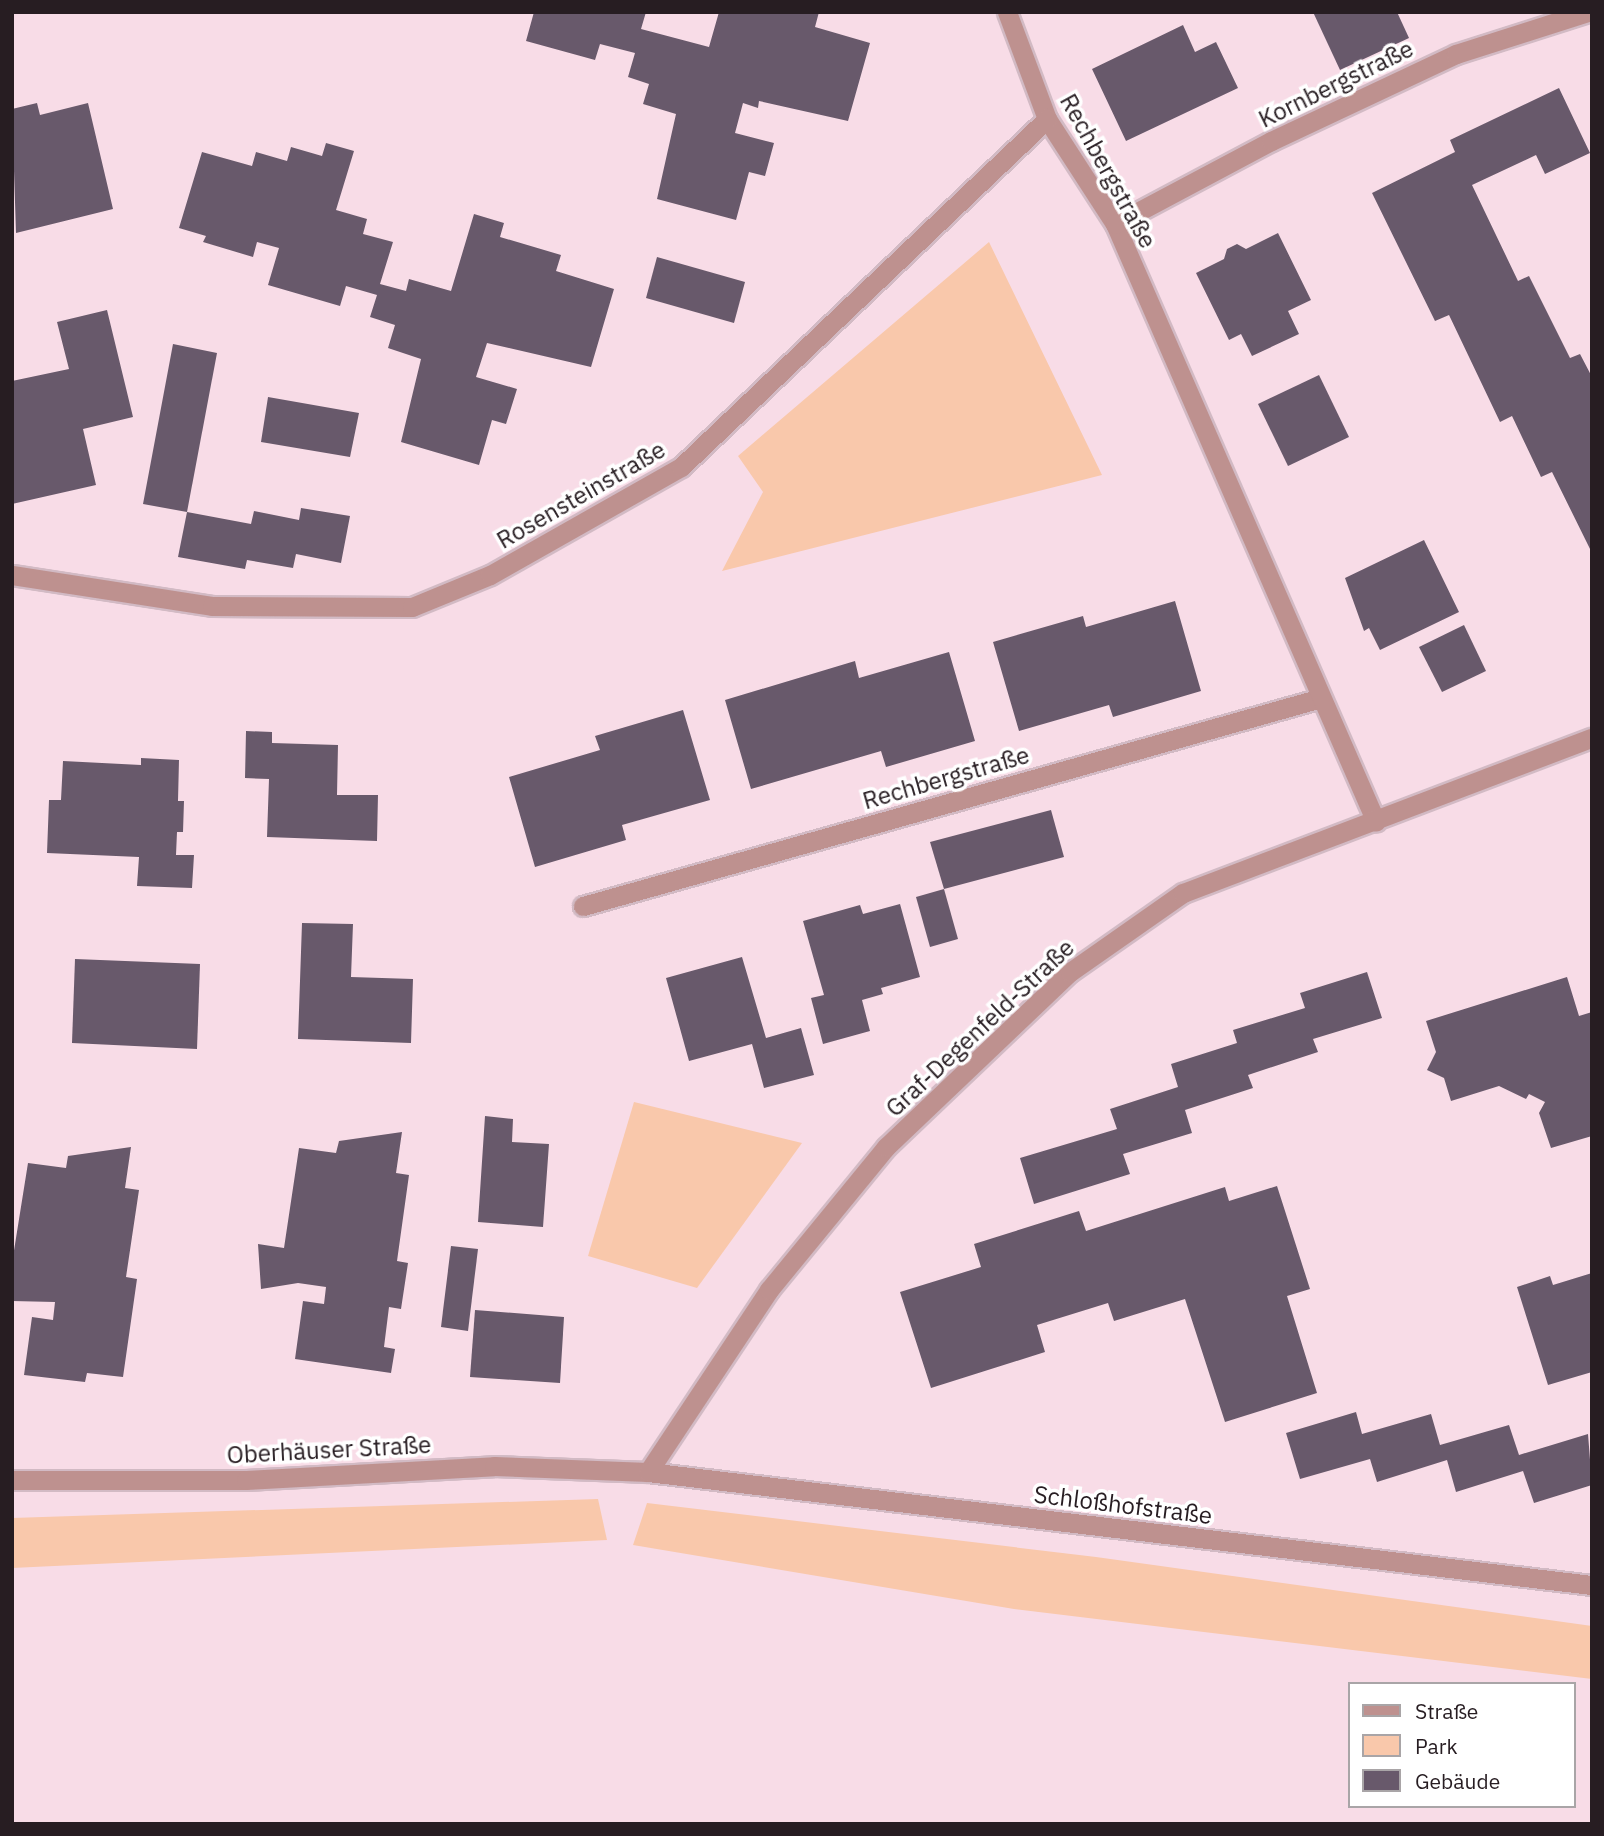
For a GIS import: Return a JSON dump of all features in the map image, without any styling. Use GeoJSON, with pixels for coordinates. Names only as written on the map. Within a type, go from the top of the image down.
{"type":"FeatureCollection","features":[{"type":"Feature","properties":{"kind":"street","name":"Rechbergstraße"},"geometry":{"type":"LineString","coordinates":[[1007,12],[1047,119],[1115,224],[1376,822]]}},
{"type":"Feature","properties":{"kind":"street","name":"Kornbergstraße"},"geometry":{"type":"LineString","coordinates":[[1115,224],[1271,141],[1456,54],[1588,12]]}},
{"type":"Feature","properties":{"kind":"street","name":"Rosensteinstraße"},"geometry":{"type":"LineString","coordinates":[[12,575],[212,606],[412,607],[490,575],[681,467],[1047,119]]}},
{"type":"Feature","properties":{"kind":"street","name":"Rechbergstraße"},"geometry":{"type":"LineString","coordinates":[[583,906],[1321,698]]}},
{"type":"Feature","properties":{"kind":"street","name":"Graf-Degenfeld-Straße"},"geometry":{"type":"LineString","coordinates":[[648,1472],[769,1290],[886,1147],[1070,972],[1183,893],[1592,738]]}},
{"type":"Feature","properties":{"kind":"street","name":"Oberhäuser Straße"},"geometry":{"type":"LineString","coordinates":[[12,1480],[246,1480],[494,1466],[648,1472]]}},
{"type":"Feature","properties":{"kind":"street","name":"Schloßhofstraße"},"geometry":{"type":"LineString","coordinates":[[648,1472],[1592,1585]]}},
{"type":"Feature","properties":{"kind":"green space"},"geometry":{"type":"Polygon","coordinates":[[[989,242],[1102,475],[722,571],[763,492],[738,456],[989,242]]]}},
{"type":"Feature","properties":{"kind":"green space"},"geometry":{"type":"Polygon","coordinates":[[[634,1102],[802,1143],[697,1288],[588,1256],[634,1102]]]}},
{"type":"Feature","properties":{"kind":"green space"},"geometry":{"type":"Polygon","coordinates":[[[598,1499],[607,1540],[12,1568],[12,1518],[598,1499]]]}},
{"type":"Feature","properties":{"kind":"green space"},"geometry":{"type":"Polygon","coordinates":[[[647,1503],[1096,1557],[1592,1626],[1592,1679],[1014,1609],[633,1545],[647,1503]]]}},
{"type":"Feature","properties":{"kind":"building"},"geometry":{"type":"Polygon","coordinates":[[[534,12],[646,12],[641,29],[709,47],[719,12],[819,12],[815,27],[870,43],[848,121],[759,101],[758,108],[743,103],[735,133],[774,143],[765,176],[749,172],[736,220],[657,199],[676,114],[643,104],[649,84],[628,77],[635,53],[600,44],[595,60],[526,41],[534,12]]]}},
{"type":"Feature","properties":{"kind":"building"},"geometry":{"type":"Polygon","coordinates":[[[1313,12],[1397,12],[1409,38],[1340,70],[1313,12]]]}},
{"type":"Feature","properties":{"kind":"building"},"geometry":{"type":"Polygon","coordinates":[[[1183,25],[1195,52],[1216,42],[1238,88],[1126,141],[1092,69],[1183,25]]]}},
{"type":"Feature","properties":{"kind":"building"},"geometry":{"type":"Polygon","coordinates":[[[1559,88],[1590,153],[1545,174],[1536,155],[1472,185],[1518,281],[1529,276],[1570,358],[1580,354],[1592,377],[1592,553],[1552,472],[1541,477],[1512,416],[1500,422],[1449,315],[1435,321],[1372,193],[1455,152],[1450,140],[1559,88]]]}},
{"type":"Feature","properties":{"kind":"building"},"geometry":{"type":"Polygon","coordinates":[[[37,103],[40,115],[88,103],[113,209],[16,233],[12,109],[37,103]]]}},
{"type":"Feature","properties":{"kind":"building"},"geometry":{"type":"Polygon","coordinates":[[[326,143],[354,151],[336,210],[367,219],[363,234],[393,242],[380,284],[406,291],[409,279],[451,291],[474,214],[504,223],[500,237],[561,255],[556,271],[614,289],[591,367],[487,343],[476,377],[517,389],[506,424],[492,420],[479,465],[401,442],[421,359],[388,348],[395,325],[370,317],[377,295],[346,286],[340,306],[268,285],[279,248],[257,242],[253,257],[203,242],[206,236],[179,228],[202,152],[252,166],[256,152],[287,161],[291,147],[322,156],[326,143]]]}},
{"type":"Feature","properties":{"kind":"building"},"geometry":{"type":"Polygon","coordinates":[[[1278,233],[1311,300],[1288,311],[1299,334],[1252,356],[1241,334],[1229,340],[1196,273],[1224,259],[1227,249],[1237,244],[1246,249],[1278,233]]]}},
{"type":"Feature","properties":{"kind":"building"},"geometry":{"type":"Polygon","coordinates":[[[657,257],[745,282],[734,323],[646,298],[657,257]]]}},
{"type":"Feature","properties":{"kind":"building"},"geometry":{"type":"Polygon","coordinates":[[[107,310],[133,417],[83,429],[96,485],[12,504],[12,381],[69,369],[57,322],[107,310]]]}},
{"type":"Feature","properties":{"kind":"building"},"geometry":{"type":"Polygon","coordinates":[[[173,344],[217,353],[187,512],[143,504],[173,344]]]}},
{"type":"Feature","properties":{"kind":"building"},"geometry":{"type":"Polygon","coordinates":[[[1319,375],[1349,437],[1288,466],[1258,404],[1319,375]]]}},
{"type":"Feature","properties":{"kind":"building"},"geometry":{"type":"Polygon","coordinates":[[[268,397],[359,413],[350,457],[261,442],[268,397]]]}},
{"type":"Feature","properties":{"kind":"building"},"geometry":{"type":"Polygon","coordinates":[[[301,508],[350,516],[341,563],[296,554],[293,568],[247,560],[245,569],[178,557],[187,512],[251,524],[254,511],[299,520],[301,508]]]}},
{"type":"Feature","properties":{"kind":"building"},"geometry":{"type":"Polygon","coordinates":[[[1424,540],[1459,612],[1380,650],[1369,628],[1364,631],[1345,578],[1424,540]]]}},
{"type":"Feature","properties":{"kind":"building"},"geometry":{"type":"Polygon","coordinates":[[[1175,601],[1201,691],[1113,717],[1109,705],[1019,731],[993,642],[1083,616],[1086,627],[1175,601]]]}},
{"type":"Feature","properties":{"kind":"building"},"geometry":{"type":"Polygon","coordinates":[[[1464,625],[1486,671],[1442,692],[1419,647],[1464,625]]]}},
{"type":"Feature","properties":{"kind":"building"},"geometry":{"type":"Polygon","coordinates":[[[949,652],[975,741],[886,767],[881,751],[751,789],[725,700],[855,661],[859,678],[949,652]]]}},
{"type":"Feature","properties":{"kind":"building"},"geometry":{"type":"Polygon","coordinates":[[[683,710],[710,800],[622,825],[626,840],[535,867],[509,777],[600,750],[595,736],[683,710]]]}},
{"type":"Feature","properties":{"kind":"building"},"geometry":{"type":"Polygon","coordinates":[[[246,731],[272,732],[272,743],[338,745],[337,795],[378,795],[377,841],[267,837],[269,779],[245,778],[246,731]]]}},
{"type":"Feature","properties":{"kind":"building"},"geometry":{"type":"Polygon","coordinates":[[[141,758],[179,760],[178,801],[184,801],[183,832],[177,832],[176,855],[194,855],[192,888],[137,886],[139,857],[47,853],[49,800],[61,800],[63,761],[141,765],[141,758]]]}},
{"type":"Feature","properties":{"kind":"building"},"geometry":{"type":"Polygon","coordinates":[[[1051,810],[1064,857],[944,889],[930,842],[1051,810]]]}},
{"type":"Feature","properties":{"kind":"building"},"geometry":{"type":"Polygon","coordinates":[[[944,889],[958,939],[930,947],[916,897],[944,889]]]}},
{"type":"Feature","properties":{"kind":"building"},"geometry":{"type":"Polygon","coordinates":[[[900,904],[920,977],[881,988],[883,994],[862,1000],[870,1031],[823,1044],[811,998],[824,995],[803,921],[860,905],[863,914],[900,904]]]}},
{"type":"Feature","properties":{"kind":"building"},"geometry":{"type":"Polygon","coordinates":[[[302,923],[353,924],[351,977],[413,979],[411,1043],[298,1039],[302,923]]]}},
{"type":"Feature","properties":{"kind":"building"},"geometry":{"type":"Polygon","coordinates":[[[742,957],[766,1038],[801,1028],[814,1075],[764,1088],[752,1044],[689,1061],[666,978],[742,957]]]}},
{"type":"Feature","properties":{"kind":"building"},"geometry":{"type":"Polygon","coordinates":[[[75,959],[200,964],[197,1049],[72,1043],[75,959]]]}},
{"type":"Feature","properties":{"kind":"building"},"geometry":{"type":"Polygon","coordinates":[[[1367,972],[1382,1018],[1313,1039],[1318,1052],[1248,1075],[1253,1088],[1185,1110],[1192,1133],[1123,1154],[1130,1174],[1034,1204],[1020,1158],[1117,1129],[1110,1109],[1178,1087],[1171,1064],[1237,1043],[1233,1030],[1305,1008],[1300,993],[1367,972]]]}},
{"type":"Feature","properties":{"kind":"building"},"geometry":{"type":"Polygon","coordinates":[[[1567,977],[1579,1016],[1592,1012],[1592,1136],[1551,1148],[1539,1113],[1545,1102],[1529,1094],[1526,1099],[1499,1086],[1451,1101],[1444,1078],[1427,1070],[1436,1052],[1426,1021],[1567,977]]]}},
{"type":"Feature","properties":{"kind":"building"},"geometry":{"type":"Polygon","coordinates":[[[485,1116],[513,1119],[512,1142],[549,1144],[543,1227],[478,1222],[485,1116]]]}},
{"type":"Feature","properties":{"kind":"building"},"geometry":{"type":"Polygon","coordinates":[[[402,1132],[396,1173],[409,1175],[397,1261],[408,1263],[401,1309],[389,1307],[384,1347],[395,1349],[391,1373],[295,1359],[303,1301],[324,1304],[326,1287],[298,1283],[261,1289],[258,1244],[284,1248],[299,1148],[336,1153],[339,1141],[402,1132]]]}},
{"type":"Feature","properties":{"kind":"building"},"geometry":{"type":"Polygon","coordinates":[[[131,1147],[125,1188],[139,1190],[126,1277],[137,1279],[123,1377],[87,1373],[85,1382],[24,1375],[32,1317],[53,1320],[55,1302],[12,1301],[12,1263],[28,1163],[66,1168],[68,1156],[131,1147]]]}},
{"type":"Feature","properties":{"kind":"building"},"geometry":{"type":"Polygon","coordinates":[[[1277,1186],[1310,1289],[1287,1296],[1317,1393],[1225,1422],[1185,1299],[1114,1321],[1108,1303],[1037,1325],[1045,1352],[931,1388],[900,1292],[981,1267],[974,1244],[1079,1211],[1086,1231],[1225,1187],[1229,1201],[1277,1186]]]}},
{"type":"Feature","properties":{"kind":"building"},"geometry":{"type":"Polygon","coordinates":[[[451,1246],[478,1249],[468,1331],[441,1327],[451,1246]]]}},
{"type":"Feature","properties":{"kind":"building"},"geometry":{"type":"Polygon","coordinates":[[[1592,1273],[1592,1372],[1548,1385],[1517,1287],[1550,1276],[1553,1285],[1592,1273]]]}},
{"type":"Feature","properties":{"kind":"building"},"geometry":{"type":"Polygon","coordinates":[[[475,1310],[564,1317],[560,1383],[470,1377],[475,1310]]]}},
{"type":"Feature","properties":{"kind":"building"},"geometry":{"type":"Polygon","coordinates":[[[1356,1412],[1362,1434],[1431,1414],[1440,1445],[1509,1425],[1519,1455],[1588,1434],[1592,1485],[1534,1503],[1523,1471],[1456,1492],[1447,1460],[1377,1482],[1370,1459],[1300,1479],[1286,1433],[1356,1412]]]}}]}
